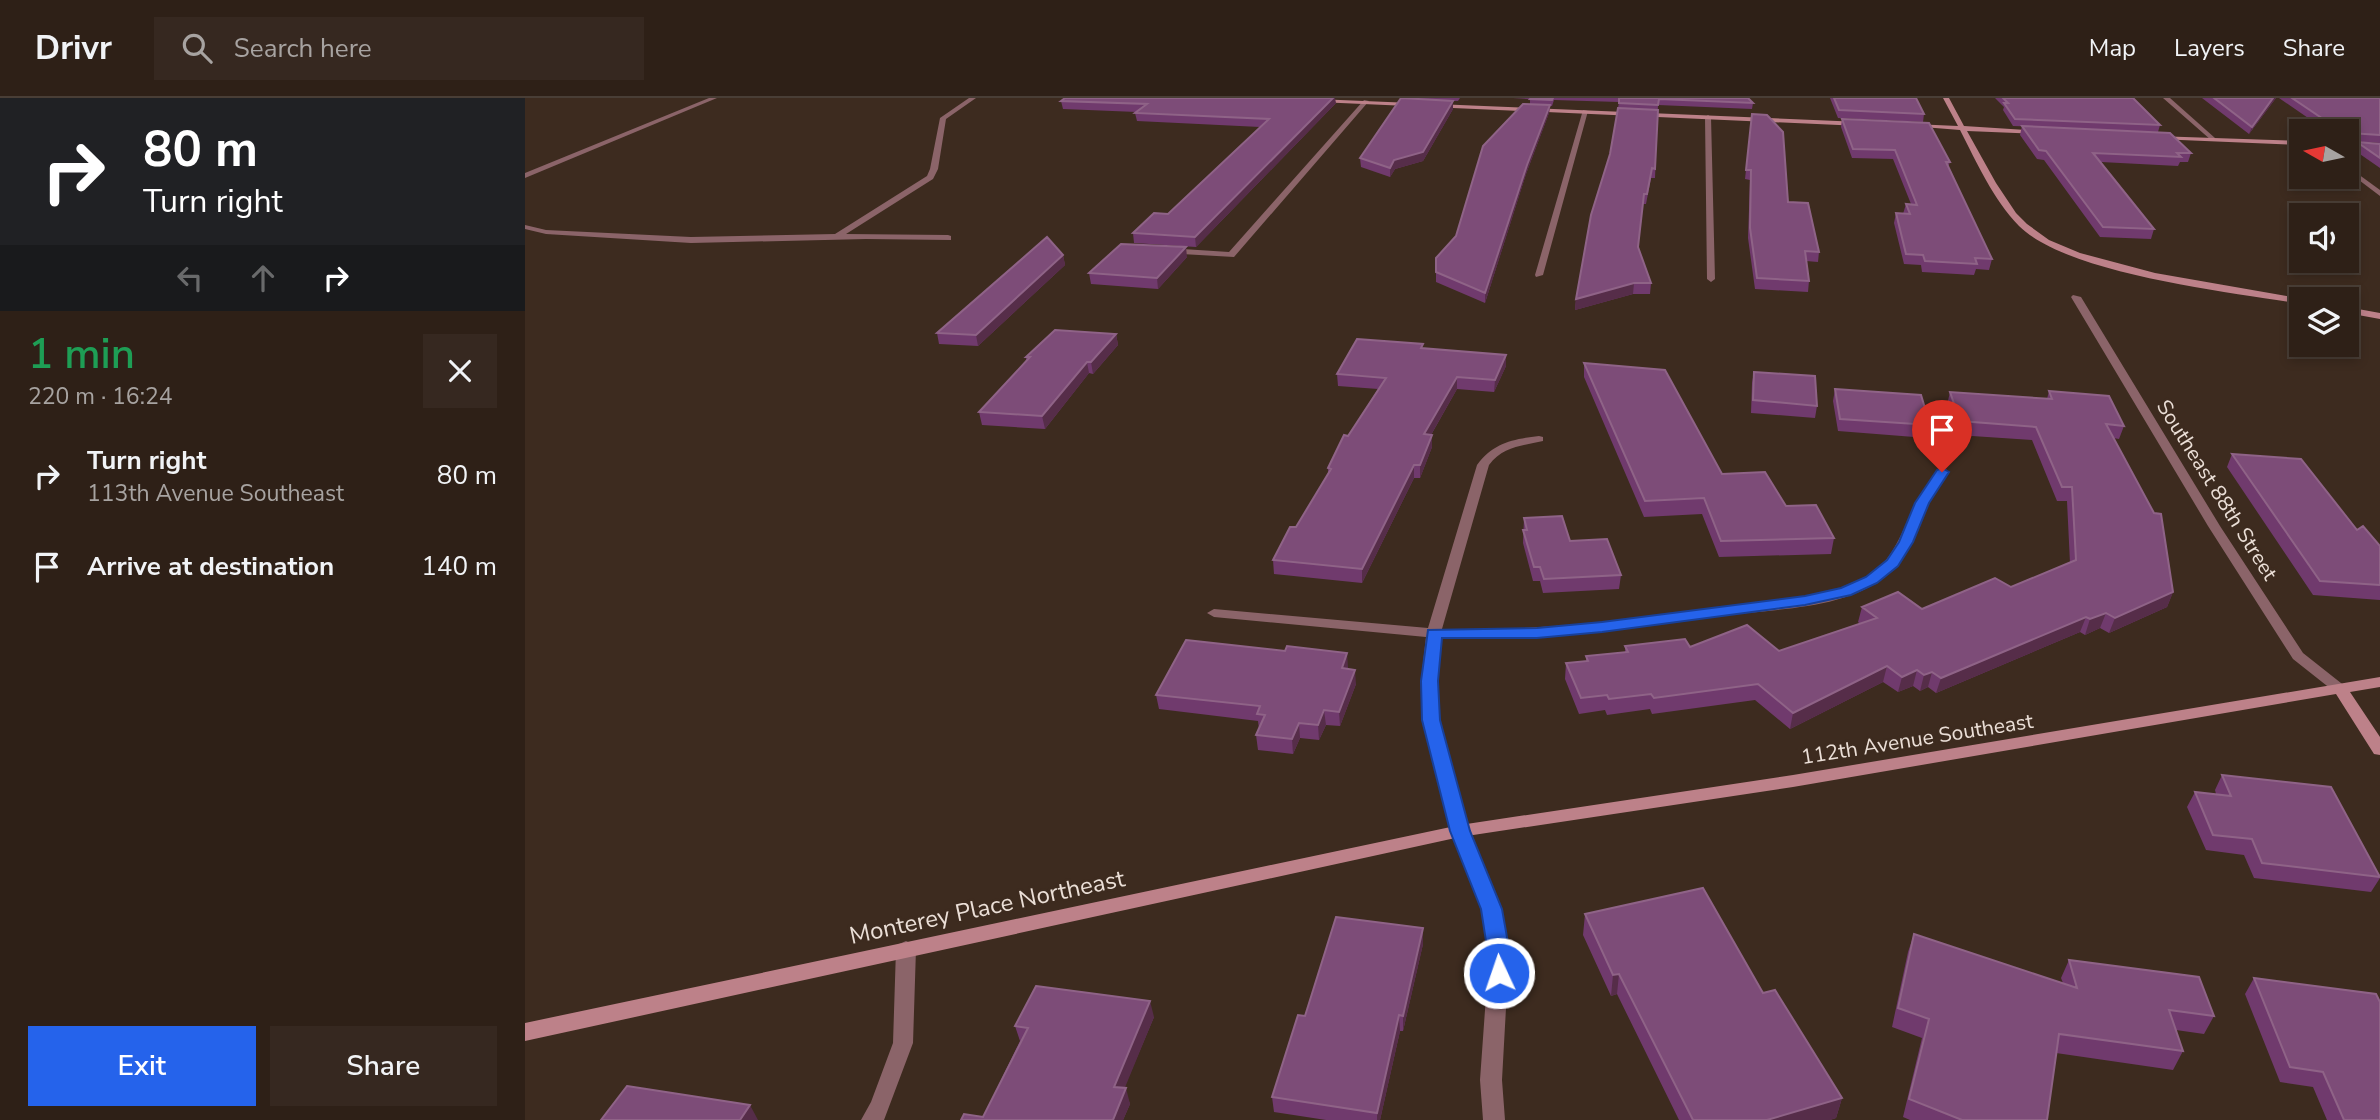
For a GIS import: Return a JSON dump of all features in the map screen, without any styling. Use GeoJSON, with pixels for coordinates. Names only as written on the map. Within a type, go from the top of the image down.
{"type":"FeatureCollection","features":[{"type":"Feature","properties":{"kind":"street"},"geometry":{"type":"LineString","coordinates":[[525,176],[715,98]]}},
{"type":"Feature","properties":{"kind":"street"},"geometry":{"type":"LineString","coordinates":[[837,236],[930,177],[935,169],[943,118],[973,98]]}},
{"type":"Feature","properties":{"kind":"street"},"geometry":{"type":"LineString","coordinates":[[1946,98],[2008,207],[2024,227],[2042,240],[2086,258],[2119,267],[2289,299]]}},
{"type":"Feature","properties":{"kind":"street"},"geometry":{"type":"LineString","coordinates":[[2166,98],[2213,139]]}},
{"type":"Feature","properties":{"kind":"street"},"geometry":{"type":"LineString","coordinates":[[1303,99],[1871,124]]}},
{"type":"Feature","properties":{"kind":"street"},"geometry":{"type":"LineString","coordinates":[[1155,250],[1231,255],[1366,102]]}},
{"type":"Feature","properties":{"kind":"street"},"geometry":{"type":"LineString","coordinates":[[1539,275],[1585,111]]}},
{"type":"Feature","properties":{"kind":"street"},"geometry":{"type":"LineString","coordinates":[[1708,117],[1711,279]]}},
{"type":"Feature","properties":{"kind":"street"},"geometry":{"type":"LineString","coordinates":[[1897,126],[2046,132]]}},
{"type":"Feature","properties":{"kind":"street"},"geometry":{"type":"LineString","coordinates":[[2143,136],[2289,142]]}},
{"type":"Feature","properties":{"kind":"street"},"geometry":{"type":"LineString","coordinates":[[2359,146],[2380,147]]}},
{"type":"Feature","properties":{"kind":"street"},"geometry":{"type":"LineString","coordinates":[[2359,177],[2380,194]]}},
{"type":"Feature","properties":{"kind":"street"},"geometry":{"type":"LineString","coordinates":[[525,228],[546,232],[691,240],[837,236],[948,237]]}},
{"type":"Feature","properties":{"kind":"street","name":"Southeast 88th Street"},"geometry":{"type":"LineString","coordinates":[[2076,297],[2214,526],[2298,656],[2341,690]]}},
{"type":"Feature","properties":{"kind":"street"},"geometry":{"type":"LineString","coordinates":[[2359,312],[2380,316]]}},
{"type":"Feature","properties":{"kind":"street"},"geometry":{"type":"LineString","coordinates":[[1494,1120],[1491,1080],[1499,954],[1492,909],[1460,831],[1431,720],[1429,681],[1434,634],[1483,465],[1490,454],[1503,446],[1539,439]]}},
{"type":"Feature","properties":{"kind":"street"},"geometry":{"type":"LineString","coordinates":[[1214,613],[1434,634],[1537,633],[1805,600],[1846,592],[1871,580],[1892,563],[1906,542],[1922,503],[1942,472]]}},
{"type":"Feature","properties":{"kind":"street","name":"112th Avenue Southeast"},"geometry":{"type":"LineString","coordinates":[[1460,831],[1807,779],[2380,682]]}},
{"type":"Feature","properties":{"kind":"street"},"geometry":{"type":"LineString","coordinates":[[2341,690],[2380,750]]}},
{"type":"Feature","properties":{"kind":"street","name":"Monterey Place Northeast"},"geometry":{"type":"LineString","coordinates":[[525,1032],[1460,831]]}},
{"type":"Feature","properties":{"kind":"street"},"geometry":{"type":"LineString","coordinates":[[872,1120],[880,1106],[903,1044],[906,949]]}},
{"type":"Feature","properties":{"kind":"building"},"geometry":{"type":"Polygon","coordinates":[[[1065,98],[1333,98],[1195,237],[1133,233],[1154,213],[1168,214],[1269,119],[1135,113],[1147,104],[1061,101],[1065,98]]]}},
{"type":"Feature","properties":{"kind":"building"},"geometry":{"type":"Polygon","coordinates":[[[1401,98],[1453,101],[1423,152],[1394,160],[1390,168],[1360,158],[1401,98]]]}},
{"type":"Feature","properties":{"kind":"building"},"geometry":{"type":"Polygon","coordinates":[[[1531,98],[1553,98],[1552,100],[1531,98]]]}},
{"type":"Feature","properties":{"kind":"building"},"geometry":{"type":"Polygon","coordinates":[[[1619,98],[1748,98],[1753,103],[1659,99],[1658,105],[1619,103],[1619,98]]]}},
{"type":"Feature","properties":{"kind":"building"},"geometry":{"type":"Polygon","coordinates":[[[1834,98],[1916,98],[1924,114],[1839,110],[1834,98]]]}},
{"type":"Feature","properties":{"kind":"building"},"geometry":{"type":"Polygon","coordinates":[[[2003,98],[2133,98],[2160,125],[2015,119],[2003,98]]]}},
{"type":"Feature","properties":{"kind":"building"},"geometry":{"type":"Polygon","coordinates":[[[2214,98],[2273,98],[2252,127],[2214,98]]]}},
{"type":"Feature","properties":{"kind":"building"},"geometry":{"type":"Polygon","coordinates":[[[2292,98],[2380,98],[2380,135],[2359,134],[2359,119],[2323,119],[2292,98]]]}},
{"type":"Feature","properties":{"kind":"building"},"geometry":{"type":"Polygon","coordinates":[[[1523,104],[1550,105],[1527,165],[1485,293],[1436,272],[1436,258],[1456,236],[1483,146],[1523,104]]]}},
{"type":"Feature","properties":{"kind":"building"},"geometry":{"type":"Polygon","coordinates":[[[1618,108],[1658,110],[1655,169],[1652,168],[1647,194],[1644,194],[1638,247],[1651,283],[1634,283],[1576,299],[1591,215],[1610,154],[1618,108]]]}},
{"type":"Feature","properties":{"kind":"building"},"geometry":{"type":"Polygon","coordinates":[[[1752,114],[1767,115],[1783,132],[1788,202],[1808,203],[1819,252],[1805,251],[1809,281],[1757,278],[1750,228],[1751,170],[1746,170],[1752,114]]]}},
{"type":"Feature","properties":{"kind":"building"},"geometry":{"type":"Polygon","coordinates":[[[1842,119],[1929,123],[1950,162],[1946,162],[1992,259],[1975,258],[1977,264],[1925,261],[1923,255],[1906,254],[1896,213],[1910,214],[1906,204],[1917,205],[1895,150],[1853,149],[1842,119]]]}},
{"type":"Feature","properties":{"kind":"building"},"geometry":{"type":"Polygon","coordinates":[[[2022,126],[2170,133],[2191,153],[2177,153],[2181,157],[2093,153],[2154,229],[2103,227],[2046,151],[2039,150],[2022,126]]]}},
{"type":"Feature","properties":{"kind":"building"},"geometry":{"type":"Polygon","coordinates":[[[2359,142],[2380,144],[2380,158],[2359,143],[2359,142]]]}},
{"type":"Feature","properties":{"kind":"building"},"geometry":{"type":"Polygon","coordinates":[[[1047,237],[1063,255],[976,335],[937,333],[1047,237]]]}},
{"type":"Feature","properties":{"kind":"building"},"geometry":{"type":"Polygon","coordinates":[[[1121,244],[1186,247],[1157,278],[1089,273],[1121,244]]]}},
{"type":"Feature","properties":{"kind":"building"},"geometry":{"type":"Polygon","coordinates":[[[1055,330],[1116,334],[1091,362],[1087,362],[1042,416],[979,412],[1030,357],[1026,357],[1055,330]]]}},
{"type":"Feature","properties":{"kind":"building"},"geometry":{"type":"Polygon","coordinates":[[[1357,339],[1423,344],[1421,348],[1506,355],[1495,380],[1457,377],[1424,434],[1432,435],[1420,465],[1414,465],[1362,569],[1273,560],[1290,527],[1296,527],[1331,469],[1328,468],[1344,435],[1348,436],[1386,378],[1337,374],[1357,339]]]}},
{"type":"Feature","properties":{"kind":"building"},"geometry":{"type":"Polygon","coordinates":[[[1584,363],[1665,370],[1722,474],[1765,472],[1786,506],[1816,505],[1834,538],[1721,541],[1704,498],[1645,501],[1584,363]]]}},
{"type":"Feature","properties":{"kind":"building"},"geometry":{"type":"Polygon","coordinates":[[[1754,372],[1815,376],[1817,406],[1753,400],[1754,372]]]}},
{"type":"Feature","properties":{"kind":"building"},"geometry":{"type":"Polygon","coordinates":[[[1835,389],[1921,395],[1930,425],[1840,419],[1835,389]]]}},
{"type":"Feature","properties":{"kind":"building"},"geometry":{"type":"Polygon","coordinates":[[[2049,391],[2109,396],[2124,426],[2106,424],[2154,513],[2161,514],[2173,592],[2115,618],[2106,613],[2090,619],[2086,617],[1941,678],[1932,672],[1924,675],[1917,670],[1902,677],[1887,666],[1793,713],[1758,684],[1654,698],[1651,694],[1609,699],[1607,695],[1581,698],[1566,663],[1588,661],[1586,656],[1628,652],[1625,646],[1685,639],[1690,647],[1747,625],[1779,651],[1877,618],[1862,607],[1898,592],[1922,609],[1995,578],[2011,587],[2076,560],[2072,487],[2062,487],[2036,427],[1960,421],[1950,392],[2052,399],[2049,391]]]}},
{"type":"Feature","properties":{"kind":"building"},"geometry":{"type":"Polygon","coordinates":[[[2232,454],[2301,459],[2357,530],[2363,526],[2380,546],[2380,585],[2320,581],[2232,454]]]}},
{"type":"Feature","properties":{"kind":"building"},"geometry":{"type":"Polygon","coordinates":[[[1562,516],[1570,541],[1607,539],[1621,575],[1544,579],[1540,567],[1534,567],[1523,530],[1527,530],[1524,518],[1562,516]]]}},
{"type":"Feature","properties":{"kind":"building"},"geometry":{"type":"Polygon","coordinates":[[[1186,640],[1285,651],[1287,646],[1347,653],[1342,668],[1355,670],[1339,712],[1324,710],[1318,725],[1299,723],[1292,739],[1256,735],[1265,715],[1257,714],[1260,706],[1156,695],[1186,640]]]}},
{"type":"Feature","properties":{"kind":"building"},"geometry":{"type":"Polygon","coordinates":[[[2222,775],[2331,787],[2380,877],[2262,863],[2252,839],[2213,835],[2195,792],[2231,796],[2222,775]]]}},
{"type":"Feature","properties":{"kind":"building"},"geometry":{"type":"Polygon","coordinates":[[[1703,888],[1763,993],[1775,990],[1842,1098],[1767,1120],[1693,1120],[1619,974],[1613,975],[1585,914],[1703,888]]]}},
{"type":"Feature","properties":{"kind":"building"},"geometry":{"type":"Polygon","coordinates":[[[1336,917],[1423,928],[1403,1016],[1399,1015],[1377,1113],[1272,1097],[1298,1015],[1305,1016],[1336,917]]]}},
{"type":"Feature","properties":{"kind":"building"},"geometry":{"type":"Polygon","coordinates":[[[1914,934],[2077,988],[2069,960],[2199,977],[2214,1016],[2169,1010],[2183,1051],[2059,1034],[2047,1120],[1962,1120],[1909,1099],[1929,1019],[1898,1008],[1914,934]]]}},
{"type":"Feature","properties":{"kind":"building"},"geometry":{"type":"Polygon","coordinates":[[[2254,978],[2376,994],[2380,1002],[2380,1120],[2344,1120],[2323,1072],[2290,1067],[2254,978]]]}},
{"type":"Feature","properties":{"kind":"building"},"geometry":{"type":"Polygon","coordinates":[[[1036,986],[1150,1001],[1114,1087],[1126,1088],[1113,1120],[961,1120],[964,1114],[983,1117],[1028,1028],[1015,1026],[1036,986]]]}},
{"type":"Feature","properties":{"kind":"building"},"geometry":{"type":"Polygon","coordinates":[[[627,1086],[750,1105],[740,1120],[601,1120],[627,1086]]]}},
{"type":"Feature","properties":{"kind":"route"},"geometry":{"type":"LineString","coordinates":[[1499,973],[1492,909],[1460,831],[1431,720],[1429,681],[1434,634],[1537,633],[1602,627],[1846,592],[1871,580],[1892,563],[1906,542],[1922,503],[1942,472]]}}]}
